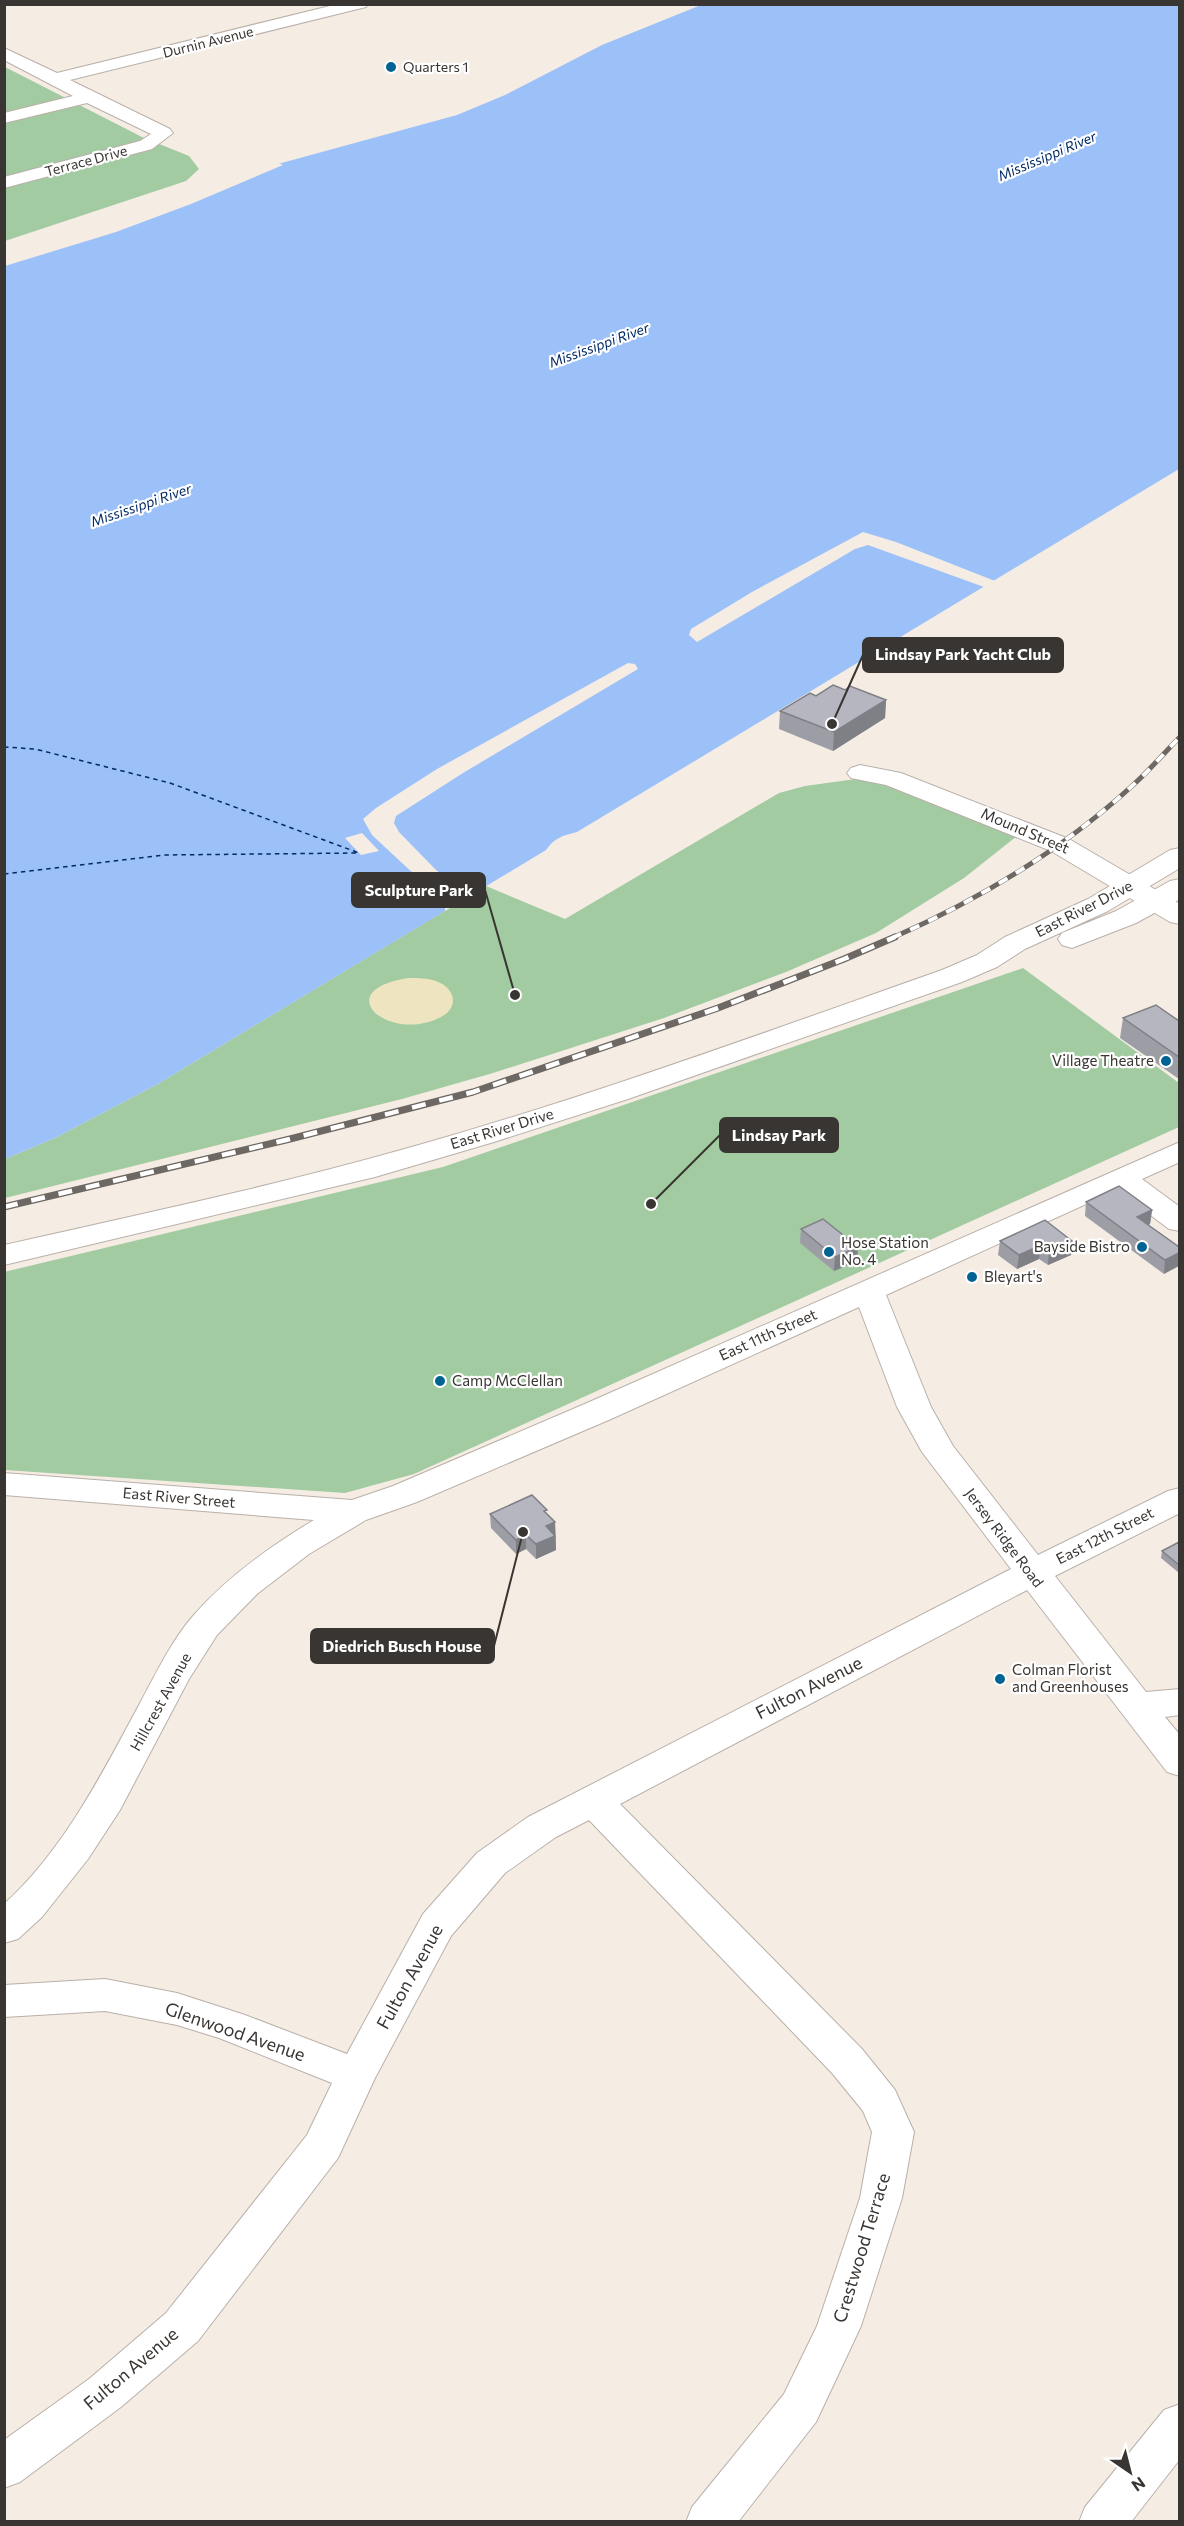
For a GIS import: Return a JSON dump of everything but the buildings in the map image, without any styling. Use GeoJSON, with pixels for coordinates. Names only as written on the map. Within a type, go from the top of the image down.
{"type":"FeatureCollection","features":[{"type":"Feature","properties":{"kind":"main road","name":"East River Drive"},"geometry":{"type":"LineString","coordinates":[[987,961],[1015,943],[1077,915],[1132,886],[1179,856]]}},
{"type":"Feature","properties":{"kind":"main road","name":"East River Drive"},"geometry":{"type":"LineString","coordinates":[[4,1255],[259,1196],[413,1156],[489,1133],[761,1043],[987,961],[1032,953],[1172,901]]}},
{"type":"Feature","properties":{"kind":"street","name":"Durnin Avenue"},"geometry":{"type":"LineString","coordinates":[[55,79],[360,4]]}},
{"type":"Feature","properties":{"kind":"street"},"geometry":{"type":"LineString","coordinates":[[4,52],[90,98]]}},
{"type":"Feature","properties":{"kind":"street"},"geometry":{"type":"LineString","coordinates":[[4,118],[90,98]]}},
{"type":"Feature","properties":{"kind":"street","name":"Terrace Drive"},"geometry":{"type":"LineString","coordinates":[[4,183],[146,145],[164,133],[90,98]]}},
{"type":"Feature","properties":{"kind":"street","name":"Mound Street"},"geometry":{"type":"LineString","coordinates":[[860,773],[892,778],[951,799],[1060,845],[1132,886],[1172,901]]}},
{"type":"Feature","properties":{"kind":"street","name":"East 11th Street"},"geometry":{"type":"LineString","coordinates":[[354,1512],[405,1494],[599,1411],[1179,1151]]}},
{"type":"Feature","properties":{"kind":"street"},"geometry":{"type":"LineString","coordinates":[[1120,1178],[1179,1222]]}},
{"type":"Feature","properties":{"kind":"street","name":"Jersey Ridge Road"},"geometry":{"type":"LineString","coordinates":[[868,1290],[914,1407],[939,1452],[1031,1573],[1138,1706],[1179,1762]]}},
{"type":"Feature","properties":{"kind":"street","name":"East River Street"},"geometry":{"type":"LineString","coordinates":[[4,1484],[354,1512]]}},
{"type":"Feature","properties":{"kind":"street","name":"East 12th Street"},"geometry":{"type":"LineString","coordinates":[[1031,1573],[1179,1499]]}},
{"type":"Feature","properties":{"kind":"street","name":"Hillcrest Avenue"},"geometry":{"type":"LineString","coordinates":[[4,1928],[28,1906],[74,1850],[107,1800],[173,1676],[204,1626],[244,1585],[297,1546],[354,1512]]}},
{"type":"Feature","properties":{"kind":"street","name":"Fulton Avenue"},"geometry":{"type":"LineString","coordinates":[[4,2466],[105,2393],[182,2327],[323,2146],[356,2075],[437,1925],[490,1863],[542,1827],[1031,1573]]}},
{"type":"Feature","properties":{"kind":"street"},"geometry":{"type":"LineString","coordinates":[[1138,1706],[1179,1701]]}},
{"type":"Feature","properties":{"kind":"street","name":"Crestwood Terrace"},"geometry":{"type":"LineString","coordinates":[[593,1800],[847,2061],[880,2102],[893,2132],[881,2198],[839,2326],[800,2408],[709,2522]]}},
{"type":"Feature","properties":{"kind":"street","name":"Glenwood Avenue"},"geometry":{"type":"LineString","coordinates":[[4,2001],[105,1995],[177,2009],[231,2026],[356,2075]]}},
{"type":"Feature","properties":{"kind":"street"},"geometry":{"type":"LineString","coordinates":[[1102,2522],[1179,2424]]}},
{"type":"Feature","properties":{"kind":"green space"},"geometry":{"type":"Polygon","coordinates":[[[5,67],[142,137],[189,156],[199,169],[186,181],[5,241],[5,67]]]}},
{"type":"Feature","properties":{"kind":"green space"},"geometry":{"type":"Polygon","coordinates":[[[856,779],[877,781],[1017,836],[964,878],[876,933],[786,972],[664,1018],[493,1073],[402,1099],[5,1198],[5,1159],[55,1138],[156,1085],[486,886],[565,919],[779,793],[805,786],[856,779]]]}},
{"type":"Feature","properties":{"kind":"green space"},"geometry":{"type":"Polygon","coordinates":[[[1023,968],[1179,1083],[1179,1127],[414,1474],[345,1493],[5,1470],[4,1272],[443,1167],[1023,968]]]}},
{"type":"Feature","properties":{"kind":"sand"},"geometry":{"type":"Polygon","coordinates":[[[408,978],[429,979],[442,984],[453,998],[451,1008],[441,1017],[422,1024],[403,1024],[387,1020],[375,1012],[369,1003],[372,993],[384,985],[408,978]]]}},
{"type":"Feature","properties":{"kind":"water","name":"Mississippi River"},"geometry":{"type":"Polygon","coordinates":[[[701,5],[1179,5],[1179,469],[577,832],[556,840],[546,850],[156,1085],[55,1138],[5,1159],[5,262],[94,237],[278,164],[457,115],[505,95],[602,45],[701,5]]]}},
{"type":"Feature","properties":{"kind":"pier"},"geometry":{"type":"Polygon","coordinates":[[[276,162],[283,165],[191,204],[116,232],[5,266],[5,259],[93,234],[276,162]]]}},
{"type":"Feature","properties":{"kind":"pier"},"geometry":{"type":"Polygon","coordinates":[[[863,532],[896,542],[995,581],[984,587],[868,545],[855,549],[697,642],[689,635],[691,629],[752,592],[863,532]]]}},
{"type":"Feature","properties":{"kind":"pier"},"geometry":{"type":"Polygon","coordinates":[[[628,663],[635,664],[638,669],[463,773],[396,816],[394,823],[399,832],[435,869],[468,897],[445,911],[445,903],[372,835],[363,819],[376,808],[437,769],[628,663]]]}},
{"type":"Feature","properties":{"kind":"pier"},"geometry":{"type":"Polygon","coordinates":[[[362,833],[379,851],[361,855],[345,838],[362,833]]]}},
{"type":"Feature","properties":{"kind":"ferry route"},"geometry":{"type":"LineString","coordinates":[[4,747],[35,749],[170,783],[359,853]]}},
{"type":"Feature","properties":{"kind":"ferry route"},"geometry":{"type":"LineString","coordinates":[[4,874],[164,855],[358,853]]}},
{"type":"Feature","properties":{"kind":"railway"},"geometry":{"type":"LineString","coordinates":[[892,938],[987,890],[1048,852],[1132,786],[1180,737]]}},
{"type":"Feature","properties":{"kind":"railway"},"geometry":{"type":"LineString","coordinates":[[4,1207],[290,1139],[473,1092],[718,1008],[895,937]]}},
{"type":"Feature","properties":{"kind":"place","name":"Quarters 1"},"geometry":{"type":"Point","coordinates":[391,67]}},
{"type":"Feature","properties":{"kind":"place","name":"Lindsay Park Yacht Club"},"geometry":{"type":"Point","coordinates":[832,724]}},
{"type":"Feature","properties":{"kind":"place","name":"Sculpture Park"},"geometry":{"type":"Point","coordinates":[515,995]}},
{"type":"Feature","properties":{"kind":"place","name":"Village Theatre"},"geometry":{"type":"Point","coordinates":[1166,1061]}},
{"type":"Feature","properties":{"kind":"place","name":"Lindsay Park"},"geometry":{"type":"Point","coordinates":[651,1204]}},
{"type":"Feature","properties":{"kind":"place","name":"Bayside Bistro"},"geometry":{"type":"Point","coordinates":[1142,1247]}},
{"type":"Feature","properties":{"kind":"place","name":"Hose Station No. 4"},"geometry":{"type":"Point","coordinates":[829,1252]}},
{"type":"Feature","properties":{"kind":"place","name":"Bleyart's"},"geometry":{"type":"Point","coordinates":[972,1277]}},
{"type":"Feature","properties":{"kind":"place","name":"Camp McClellan"},"geometry":{"type":"Point","coordinates":[440,1381]}},
{"type":"Feature","properties":{"kind":"place","name":"Diedrich Busch House"},"geometry":{"type":"Point","coordinates":[523,1532]}},
{"type":"Feature","properties":{"kind":"place","name":"Colman Florist and Greenhouses"},"geometry":{"type":"Point","coordinates":[1000,1679]}}]}
